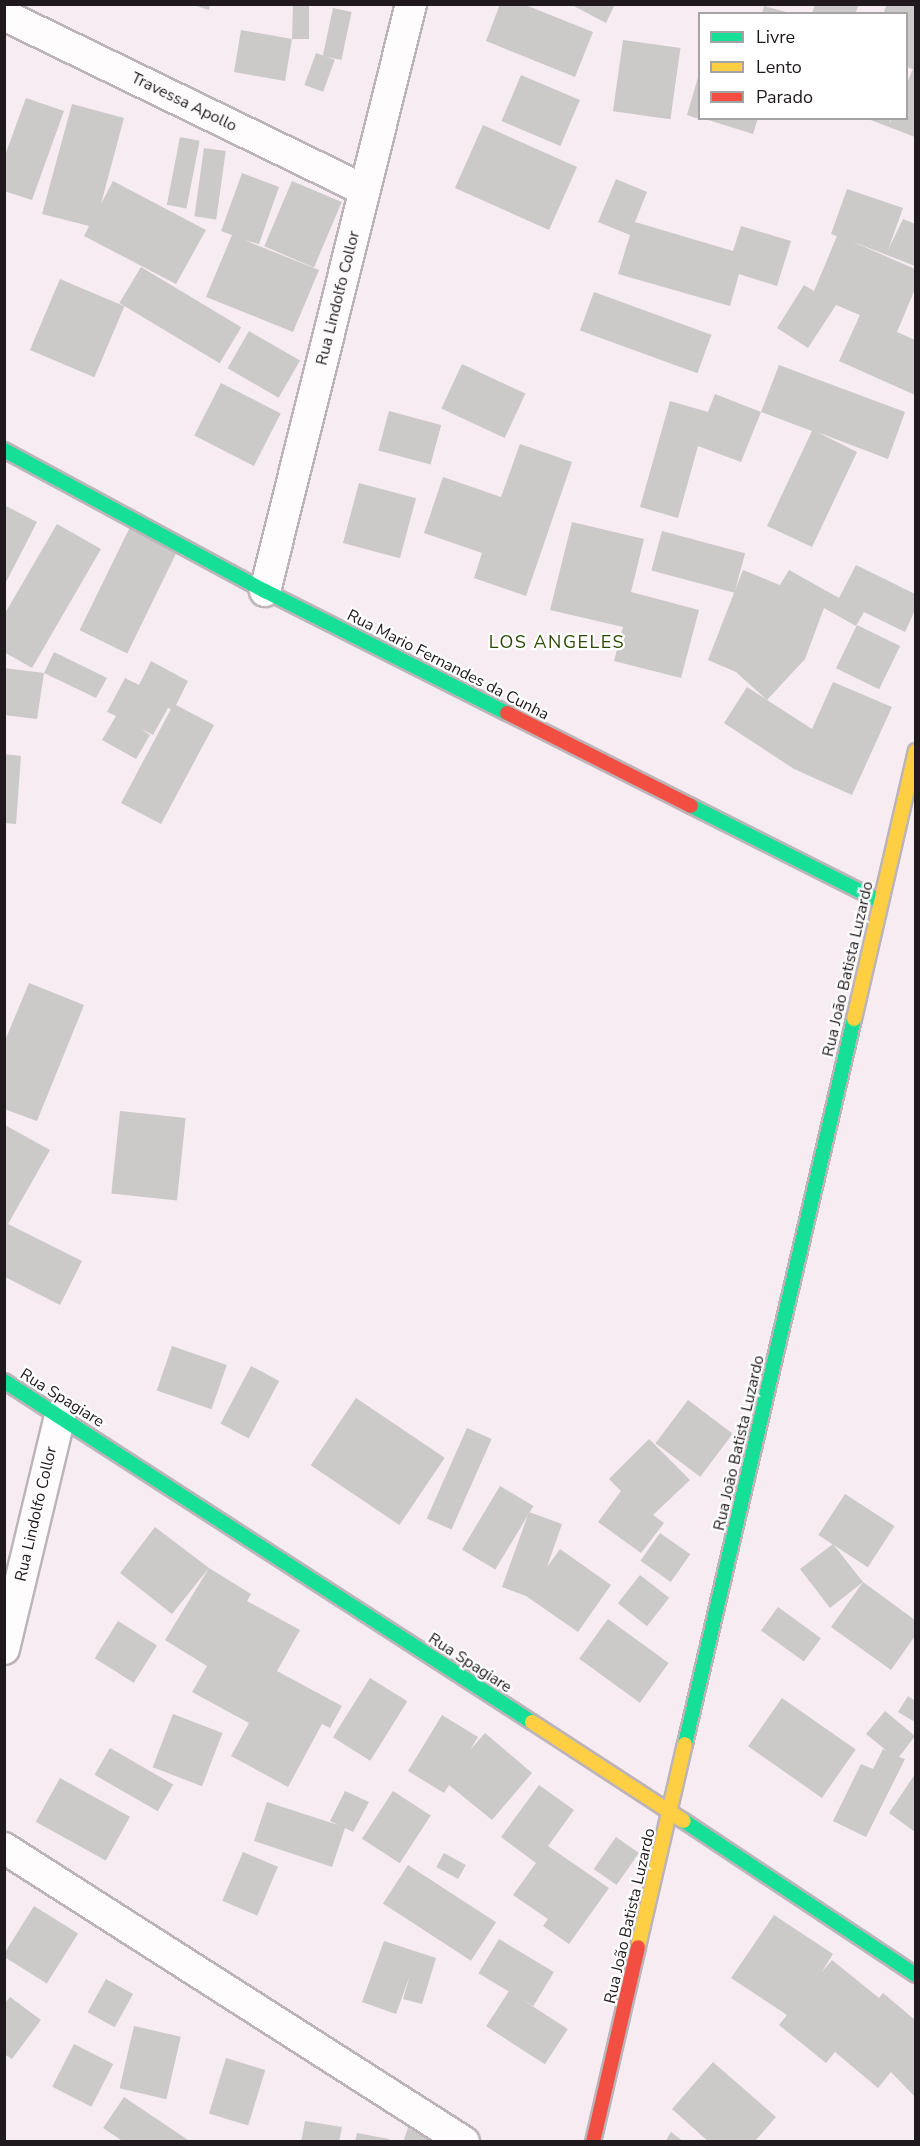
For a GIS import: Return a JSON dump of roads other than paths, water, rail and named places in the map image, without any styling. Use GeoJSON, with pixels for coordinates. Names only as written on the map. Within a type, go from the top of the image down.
{"type":"FeatureCollection","features":[{"type":"Feature","properties":{"kind":"street","name":"Rua Lindolfo Collor"},"geometry":{"type":"LineString","coordinates":[[265,591],[411,4]]}},
{"type":"Feature","properties":{"kind":"street","name":"Travessa Apollo"},"geometry":{"type":"LineString","coordinates":[[4,15],[364,190]]}},
{"type":"Feature","properties":{"kind":"street","name":"Rua Mario Fernandes da Cunha"},"geometry":{"type":"LineString","coordinates":[[4,450],[265,591],[880,901]]}},
{"type":"Feature","properties":{"kind":"street","name":"Rua João Batista Luzardo"},"geometry":{"type":"LineString","coordinates":[[593,2142],[671,1814],[915,751]]}},
{"type":"Feature","properties":{"kind":"street","name":"Rua Spagiare"},"geometry":{"type":"LineString","coordinates":[[4,1381],[60,1414],[915,1975]]}},
{"type":"Feature","properties":{"kind":"street","name":"Rua Lindolfo Collor"},"geometry":{"type":"LineString","coordinates":[[4,1650],[60,1414]]}},
{"type":"Feature","properties":{"kind":"street"},"geometry":{"type":"LineString","coordinates":[[4,1848],[464,2142]]}},
{"type":"Feature","properties":{"kind":"district","name":"LOS ANGELES"},"geometry":{"type":"Point","coordinates":[557,642]}}]}
